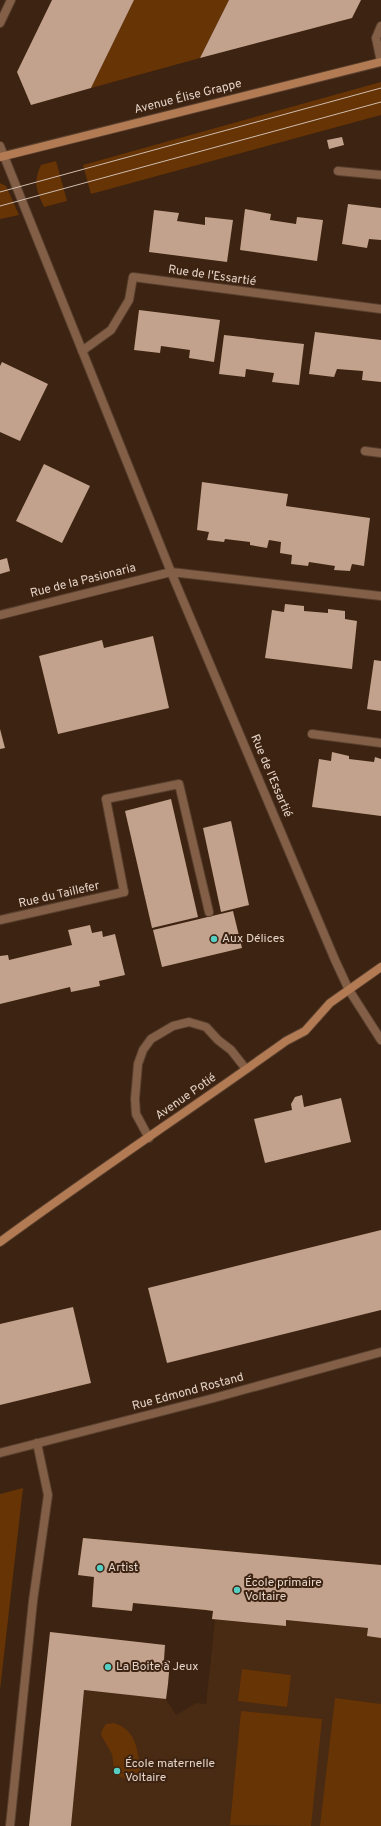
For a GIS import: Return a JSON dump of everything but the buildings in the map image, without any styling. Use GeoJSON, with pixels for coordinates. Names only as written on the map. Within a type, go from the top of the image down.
{"type":"FeatureCollection","features":[{"type":"Feature","properties":{"kind":"street"},"geometry":{"type":"LineString","coordinates":[[0,23],[11,0]]}},
{"type":"Feature","properties":{"kind":"street"},"geometry":{"type":"LineString","coordinates":[[381,26],[376,38],[381,62]]}},
{"type":"Feature","properties":{"kind":"street","name":"Avenue Élise Grappe"},"geometry":{"type":"LineString","coordinates":[[1,156],[381,62]]}},
{"type":"Feature","properties":{"kind":"street","name":"Rue de l'Essartié"},"geometry":{"type":"LineString","coordinates":[[0,146],[1,156],[82,351],[171,572],[348,990],[381,1040]]}},
{"type":"Feature","properties":{"kind":"street"},"geometry":{"type":"LineString","coordinates":[[338,171],[381,175]]}},
{"type":"Feature","properties":{"kind":"street","name":"Rue de l'Essartié"},"geometry":{"type":"LineString","coordinates":[[82,351],[111,330],[129,300],[133,277],[381,309]]}},
{"type":"Feature","properties":{"kind":"street"},"geometry":{"type":"LineString","coordinates":[[365,451],[381,454]]}},
{"type":"Feature","properties":{"kind":"street"},"geometry":{"type":"LineString","coordinates":[[171,572],[381,596]]}},
{"type":"Feature","properties":{"kind":"street","name":"Rue de la Pasionaria"},"geometry":{"type":"LineString","coordinates":[[0,615],[171,572]]}},
{"type":"Feature","properties":{"kind":"street"},"geometry":{"type":"LineString","coordinates":[[312,734],[381,743]]}},
{"type":"Feature","properties":{"kind":"street","name":"Rue du Taillefer"},"geometry":{"type":"LineString","coordinates":[[0,920],[124,892],[106,799],[180,784],[209,912]]}},
{"type":"Feature","properties":{"kind":"street","name":"Avenue Potié"},"geometry":{"type":"LineString","coordinates":[[0,1242],[92,1174],[149,1138],[286,1041],[305,1031],[330,1003],[381,967]]}},
{"type":"Feature","properties":{"kind":"street"},"geometry":{"type":"LineString","coordinates":[[149,1138],[136,1114],[135,1100],[138,1064],[143,1050],[151,1039],[173,1026],[189,1022],[206,1027],[218,1040],[231,1050],[246,1069]]}},
{"type":"Feature","properties":{"kind":"street","name":"Rue Edmond Rostand"},"geometry":{"type":"LineString","coordinates":[[0,1453],[214,1398],[381,1352]]}},
{"type":"Feature","properties":{"kind":"street"},"geometry":{"type":"LineString","coordinates":[[10,1826],[32,1601],[48,1495],[37,1443]]}},
{"type":"Feature","properties":{"kind":"shaded area"},"geometry":{"type":"Polygon","coordinates":[[[134,0],[229,0],[200,58],[91,88],[134,0]]]}},
{"type":"Feature","properties":{"kind":"shaded area"},"geometry":{"type":"Polygon","coordinates":[[[381,82],[381,115],[91,194],[83,165],[381,82]]]}},
{"type":"Feature","properties":{"kind":"shaded area"},"geometry":{"type":"Polygon","coordinates":[[[56,161],[67,201],[44,207],[37,191],[37,177],[41,165],[56,161]]]}},
{"type":"Feature","properties":{"kind":"shaded area"},"geometry":{"type":"Polygon","coordinates":[[[0,183],[6,186],[19,215],[0,219],[0,183]]]}},
{"type":"Feature","properties":{"kind":"shaded area"},"geometry":{"type":"Polygon","coordinates":[[[23,1488],[0,1690],[0,1494],[23,1488]]]}},
{"type":"Feature","properties":{"kind":"shaded area","name":"École primaire Voltaire"},"geometry":{"type":"Polygon","coordinates":[[[83,1538],[381,1565],[381,1826],[29,1826],[44,1686],[166,1699],[176,1715],[196,1703],[206,1704],[215,1620],[212,1619],[213,1611],[133,1603],[132,1611],[92,1607],[94,1577],[78,1575],[83,1538]]]}},
{"type":"Feature","properties":{"kind":"shaded area"},"geometry":{"type":"Polygon","coordinates":[[[242,1669],[291,1675],[287,1707],[238,1701],[242,1669]]]}},
{"type":"Feature","properties":{"kind":"shaded area"},"geometry":{"type":"Polygon","coordinates":[[[335,1698],[381,1704],[381,1826],[320,1826],[335,1698]]]}},
{"type":"Feature","properties":{"kind":"shaded area"},"geometry":{"type":"Polygon","coordinates":[[[241,1711],[322,1719],[311,1826],[230,1825],[241,1711]]]}},
{"type":"Feature","properties":{"kind":"shaded area"},"geometry":{"type":"Polygon","coordinates":[[[114,1723],[128,1731],[135,1743],[141,1773],[138,1777],[129,1780],[115,1775],[112,1754],[101,1735],[106,1724],[114,1723]]]}},
{"type":"Feature","properties":{"kind":"tram line"},"geometry":{"type":"LineString","coordinates":[[0,192],[381,88]]}},
{"type":"Feature","properties":{"kind":"tram line"},"geometry":{"type":"LineString","coordinates":[[0,206],[381,102]]}},
{"type":"Feature","properties":{"kind":"place","name":"Aux Délices"},"geometry":{"type":"Point","coordinates":[214,939]}},
{"type":"Feature","properties":{"kind":"place","name":"Artist"},"geometry":{"type":"Point","coordinates":[100,1568]}},
{"type":"Feature","properties":{"kind":"place","name":"École primaire Voltaire"},"geometry":{"type":"Point","coordinates":[237,1590]}},
{"type":"Feature","properties":{"kind":"place","name":"La Boite à Jeux"},"geometry":{"type":"Point","coordinates":[108,1667]}},
{"type":"Feature","properties":{"kind":"place","name":"École maternelle Voltaire"},"geometry":{"type":"Point","coordinates":[117,1771]}}]}
